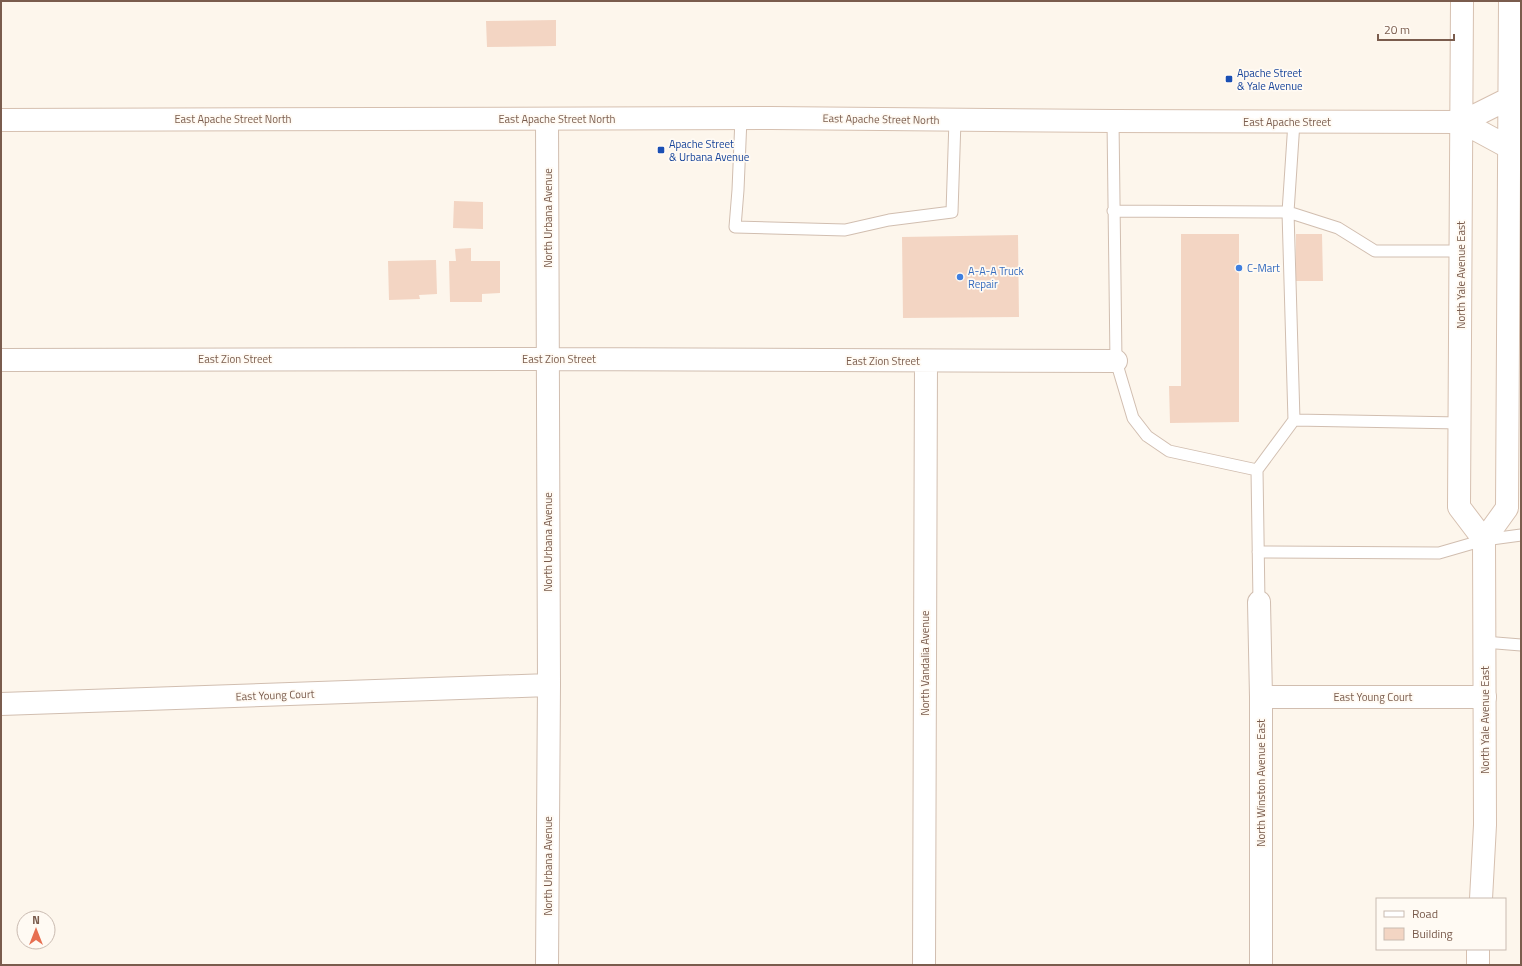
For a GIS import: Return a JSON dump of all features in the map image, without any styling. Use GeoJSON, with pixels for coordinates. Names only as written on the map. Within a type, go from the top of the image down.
{"type":"FeatureCollection","features":[{"type":"Feature","properties":{"kind":"street","name":"North Yale Avenue East"},"geometry":{"type":"LineString","coordinates":[[1462,1],[1459,507],[1484,540],[1486,825],[1481,898]]}},
{"type":"Feature","properties":{"kind":"street"},"geometry":{"type":"LineString","coordinates":[[1484,540],[1507,508],[1516,98],[1510,1]]}},
{"type":"Feature","properties":{"kind":"street","name":"East Apache Street"},"geometry":{"type":"LineString","coordinates":[[1113,121],[1462,122],[1516,98]]}},
{"type":"Feature","properties":{"kind":"street","name":"East Apache Street North"},"geometry":{"type":"LineString","coordinates":[[1,120],[742,118],[1113,121]]}},
{"type":"Feature","properties":{"kind":"street","name":"North Urbana Avenue"},"geometry":{"type":"LineString","coordinates":[[547,965],[549,686],[548,119]]}},
{"type":"Feature","properties":{"kind":"street","name":"East Apache Street"},"geometry":{"type":"LineString","coordinates":[[1462,122],[1515,148]]}},
{"type":"Feature","properties":{"kind":"street","name":"East Zion Street"},"geometry":{"type":"LineString","coordinates":[[1,360],[548,359],[1116,361]]}},
{"type":"Feature","properties":{"kind":"street","name":"North Vandalia Avenue"},"geometry":{"type":"LineString","coordinates":[[924,965],[926,361]]}},
{"type":"Feature","properties":{"kind":"street","name":"North Winston Avenue East"},"geometry":{"type":"LineString","coordinates":[[1259,602],[1261,697],[1261,965]]}},
{"type":"Feature","properties":{"kind":"street","name":"East Young Court"},"geometry":{"type":"LineString","coordinates":[[1,704],[549,686]]}},
{"type":"Feature","properties":{"kind":"street","name":"East Young Court"},"geometry":{"type":"LineString","coordinates":[[1261,697],[1485,697]]}},
{"type":"Feature","properties":{"kind":"street"},"geometry":{"type":"LineString","coordinates":[[1478,950],[1478,965]]}},
{"type":"Feature","properties":{"kind":"lane"},"geometry":{"type":"LineString","coordinates":[[742,118],[735,227],[845,230],[889,220],[952,212],[955,120]]}},
{"type":"Feature","properties":{"kind":"lane"},"geometry":{"type":"LineString","coordinates":[[1113,121],[1116,361],[1133,418],[1146,436],[1169,451],[1257,470]]}},
{"type":"Feature","properties":{"kind":"lane"},"geometry":{"type":"LineString","coordinates":[[1259,602],[1257,470],[1294,420],[1288,212],[1294,122]]}},
{"type":"Feature","properties":{"kind":"lane"},"geometry":{"type":"LineString","coordinates":[[1114,211],[1288,212],[1338,228],[1375,251],[1461,251]]}},
{"type":"Feature","properties":{"kind":"lane"},"geometry":{"type":"LineString","coordinates":[[1294,420],[1460,423]]}},
{"type":"Feature","properties":{"kind":"lane"},"geometry":{"type":"LineString","coordinates":[[1258,552],[1439,553],[1484,540],[1521,535]]}},
{"type":"Feature","properties":{"kind":"lane"},"geometry":{"type":"LineString","coordinates":[[1484,642],[1521,645]]}},
{"type":"Feature","properties":{"kind":"building"},"geometry":{"type":"Polygon","coordinates":[[[556,20],[556,46],[487,47],[486,21],[556,20]]]}},
{"type":"Feature","properties":{"kind":"building"},"geometry":{"type":"Polygon","coordinates":[[[454,201],[483,202],[483,229],[453,228],[454,201]]]}},
{"type":"Feature","properties":{"kind":"building"},"geometry":{"type":"Polygon","coordinates":[[[1181,234],[1239,234],[1239,422],[1170,423],[1169,386],[1181,386],[1181,234]]]}},
{"type":"Feature","properties":{"kind":"building"},"geometry":{"type":"Polygon","coordinates":[[[1296,234],[1322,234],[1323,281],[1296,281],[1296,234]]]}},
{"type":"Feature","properties":{"kind":"building","name":"A-A-A Truck Repair"},"geometry":{"type":"Polygon","coordinates":[[[1018,235],[1019,317],[903,318],[902,237],[1018,235]]]}},
{"type":"Feature","properties":{"kind":"building"},"geometry":{"type":"Polygon","coordinates":[[[471,248],[471,261],[500,261],[500,293],[482,294],[482,302],[450,302],[449,261],[456,261],[455,249],[471,248]]]}},
{"type":"Feature","properties":{"kind":"building"},"geometry":{"type":"Polygon","coordinates":[[[436,260],[437,294],[419,295],[420,299],[389,300],[388,261],[436,260]]]}},
{"type":"Feature","properties":{"kind":"place","name":"Apache Street & Yale Avenue"},"geometry":{"type":"Point","coordinates":[1229,79]}},
{"type":"Feature","properties":{"kind":"place","name":"Apache Street & Urbana Avenue"},"geometry":{"type":"Point","coordinates":[661,150]}},
{"type":"Feature","properties":{"kind":"place","name":"C-Mart"},"geometry":{"type":"Point","coordinates":[1239,268]}},
{"type":"Feature","properties":{"kind":"place","name":"A-A-A Truck Repair"},"geometry":{"type":"Point","coordinates":[960,277]}}]}
